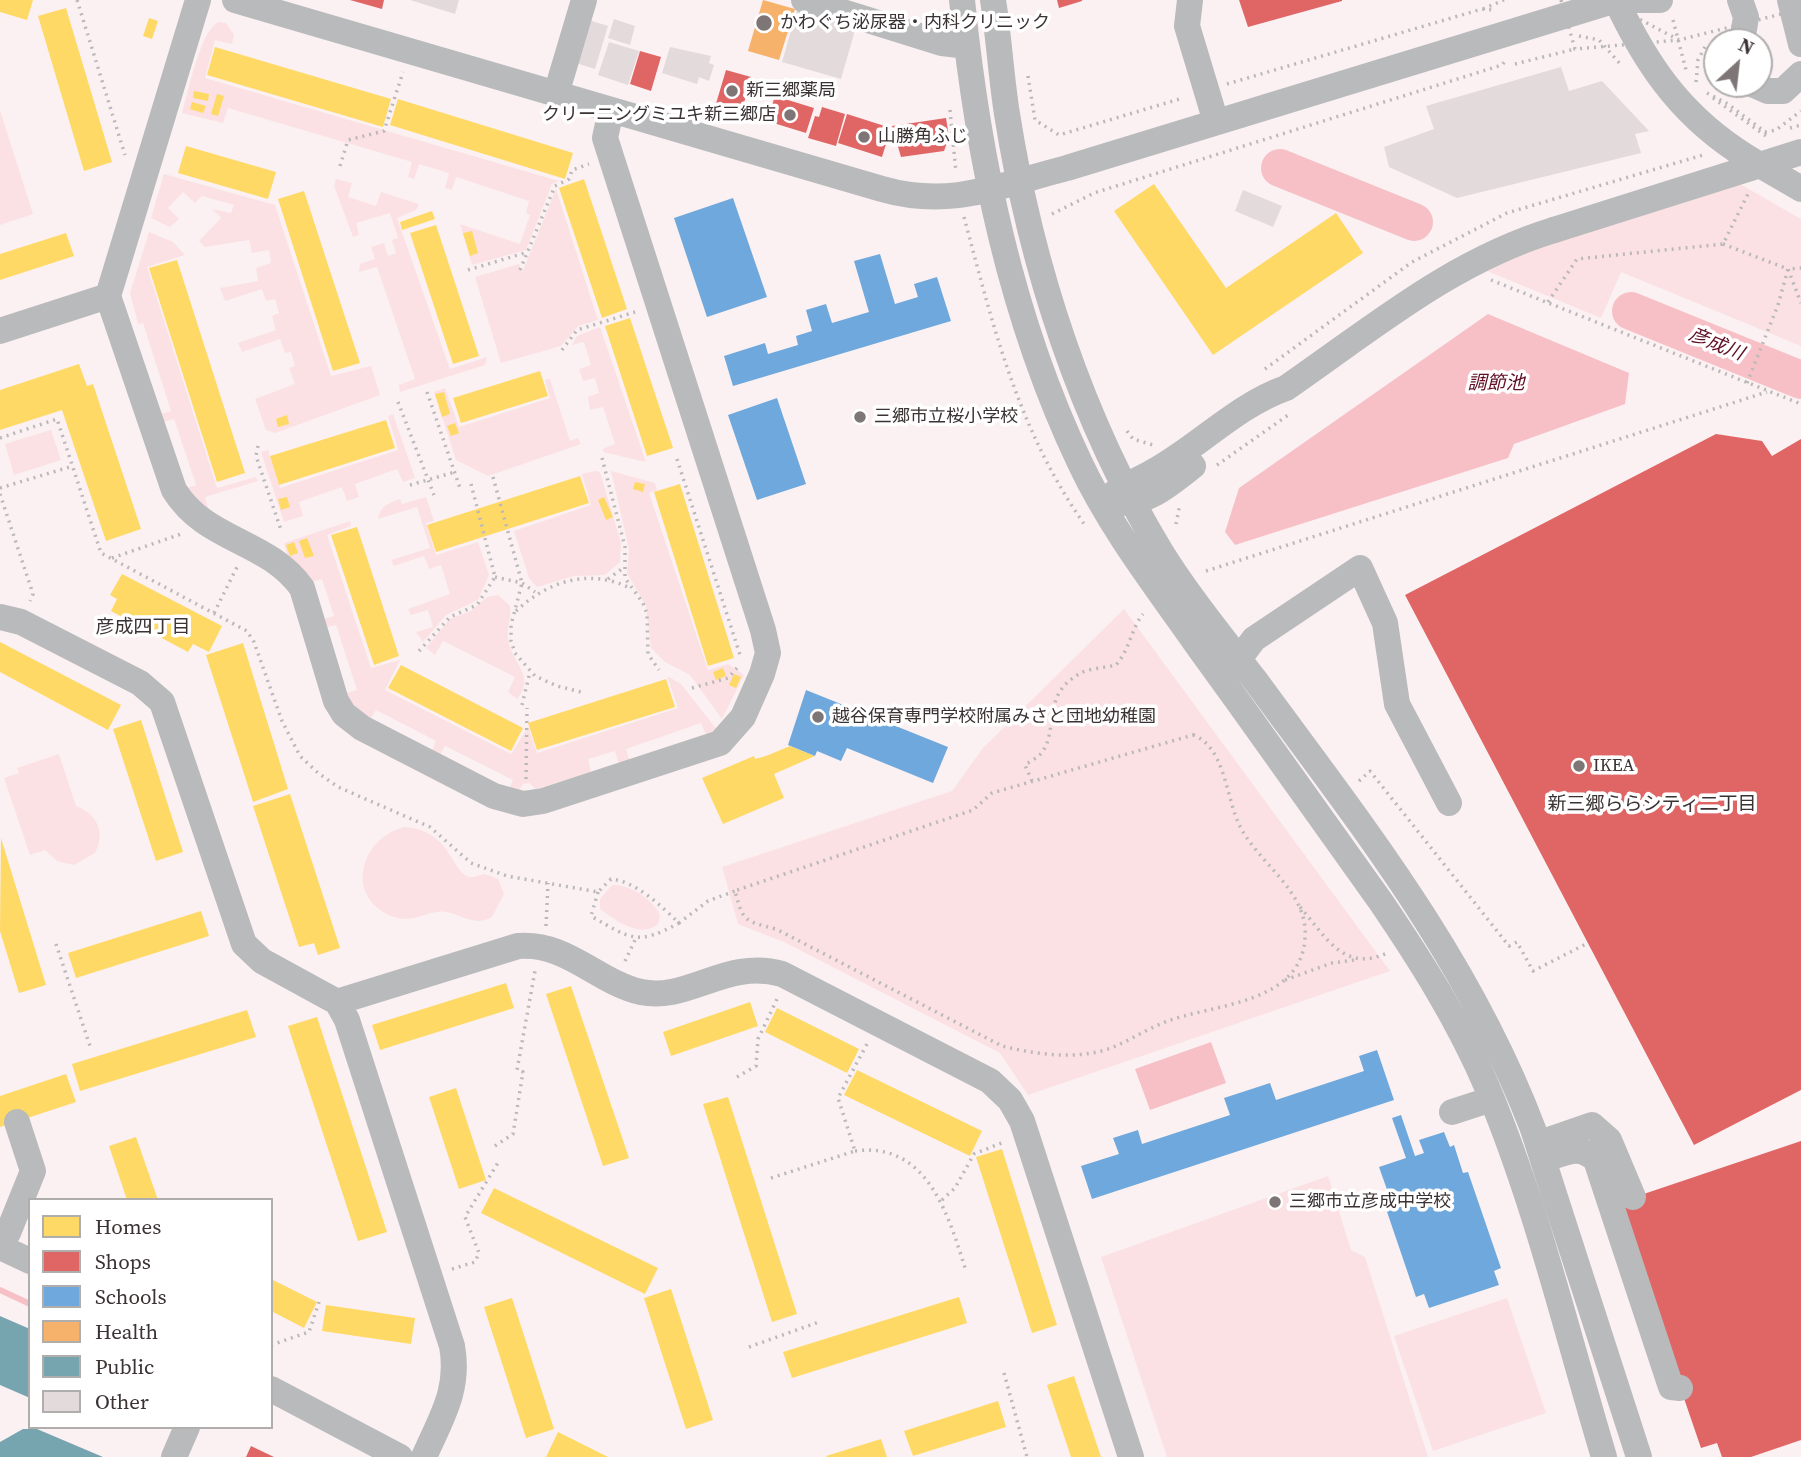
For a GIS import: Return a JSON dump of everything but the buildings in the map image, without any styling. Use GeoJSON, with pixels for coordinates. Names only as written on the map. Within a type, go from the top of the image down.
{"type":"FeatureCollection","features":[{"type":"Feature","properties":{"kind":"street"},"geometry":{"type":"LineString","coordinates":[[198,0],[108,296],[174,490],[186,510],[201,522],[275,559],[290,572],[302,588],[336,701],[344,714],[362,728],[494,796],[526,804],[543,801],[720,743],[743,717],[768,653],[759,617],[605,138],[611,110]]}},
{"type":"Feature","properties":{"kind":"street"},"geometry":{"type":"LineString","coordinates":[[235,0],[908,197],[928,199],[990,189],[1616,0],[1665,4]]}},
{"type":"Feature","properties":{"kind":"street"},"geometry":{"type":"LineString","coordinates":[[556,94],[584,0]]}},
{"type":"Feature","properties":{"kind":"street"},"geometry":{"type":"LineString","coordinates":[[804,0],[942,43],[967,46]]}},
{"type":"Feature","properties":{"kind":"street"},"geometry":{"type":"LineString","coordinates":[[962,0],[990,189],[1012,282],[1042,375],[1080,463],[1101,504],[1412,948],[1458,1028],[1492,1099],[1523,1187],[1604,1457]]}},
{"type":"Feature","properties":{"kind":"street"},"geometry":{"type":"LineString","coordinates":[[993,0],[1007,115],[1020,180],[1059,331],[1103,443],[1161,551],[1195,603],[1409,888],[1448,950],[1516,1084],[1541,1152],[1639,1457]]}},
{"type":"Feature","properties":{"kind":"street"},"geometry":{"type":"LineString","coordinates":[[1190,0],[1187,26],[1216,122]]}},
{"type":"Feature","properties":{"kind":"street"},"geometry":{"type":"LineString","coordinates":[[1616,0],[1639,49],[1678,100],[1736,150],[1801,189]]}},
{"type":"Feature","properties":{"kind":"street"},"geometry":{"type":"LineString","coordinates":[[1740,0],[1746,17],[1744,28]]}},
{"type":"Feature","properties":{"kind":"street"},"geometry":{"type":"LineString","coordinates":[[1790,0],[1801,44]]}},
{"type":"Feature","properties":{"kind":"street"},"geometry":{"type":"LineString","coordinates":[[1773,91],[1783,91],[1801,74]]}},
{"type":"Feature","properties":{"kind":"street"},"geometry":{"type":"LineString","coordinates":[[1101,504],[1130,494],[1155,471],[1264,396],[1292,398],[1432,285],[1486,255],[1554,230],[1801,152]]}},
{"type":"Feature","properties":{"kind":"street"},"geometry":{"type":"LineString","coordinates":[[0,331],[108,296]]}},
{"type":"Feature","properties":{"kind":"street"},"geometry":{"type":"LineString","coordinates":[[1239,659],[1254,639],[1360,568],[1385,622],[1397,704],[1449,803]]}},
{"type":"Feature","properties":{"kind":"street"},"geometry":{"type":"LineString","coordinates":[[11,620],[140,682],[162,702],[244,944],[262,961],[337,1002],[347,1020],[452,1346],[456,1368],[454,1390],[424,1457]]}},
{"type":"Feature","properties":{"kind":"street"},"geometry":{"type":"LineString","coordinates":[[337,1002],[518,946],[545,947],[642,992],[661,994],[751,969],[766,970],[787,977],[990,1081],[1016,1109],[1026,1134],[1131,1457]]}},
{"type":"Feature","properties":{"kind":"street"},"geometry":{"type":"LineString","coordinates":[[1452,1112],[1492,1099]]}},
{"type":"Feature","properties":{"kind":"street"},"geometry":{"type":"LineString","coordinates":[[17,1122],[33,1171],[4,1240],[28,1259]]}},
{"type":"Feature","properties":{"kind":"street"},"geometry":{"type":"LineString","coordinates":[[1541,1152],[1592,1125],[1609,1140],[1633,1197]]}},
{"type":"Feature","properties":{"kind":"street"},"geometry":{"type":"LineString","coordinates":[[1541,1152],[1586,1150],[1596,1160],[1671,1387],[1680,1388]]}},
{"type":"Feature","properties":{"kind":"street"},"geometry":{"type":"LineString","coordinates":[[273,1390],[400,1457]]}},
{"type":"Feature","properties":{"kind":"street"},"geometry":{"type":"LineString","coordinates":[[174,1457],[186,1429]]}},
{"type":"Feature","properties":{"kind":"path"},"geometry":{"type":"LineString","coordinates":[[77,0],[126,158]]}},
{"type":"Feature","properties":{"kind":"path"},"geometry":{"type":"LineString","coordinates":[[1027,70],[1035,120],[1059,135],[1482,9],[1504,0]]}},
{"type":"Feature","properties":{"kind":"path"},"geometry":{"type":"LineString","coordinates":[[1561,0],[1575,49]]}},
{"type":"Feature","properties":{"kind":"path"},"geometry":{"type":"LineString","coordinates":[[1603,0],[1679,40]]}},
{"type":"Feature","properties":{"kind":"path"},"geometry":{"type":"LineString","coordinates":[[1665,4],[1686,70],[1704,92],[1765,137],[1801,125]]}},
{"type":"Feature","properties":{"kind":"path"},"geometry":{"type":"LineString","coordinates":[[1482,9],[1509,7]]}},
{"type":"Feature","properties":{"kind":"path"},"geometry":{"type":"LineString","coordinates":[[1515,64],[1575,49],[1679,40],[1801,9]]}},
{"type":"Feature","properties":{"kind":"path"},"geometry":{"type":"LineString","coordinates":[[1567,37],[1599,40],[1623,68]]}},
{"type":"Feature","properties":{"kind":"path"},"geometry":{"type":"LineString","coordinates":[[1054,226],[1052,212],[1077,201],[1502,65],[1509,56]]}},
{"type":"Feature","properties":{"kind":"path"},"geometry":{"type":"LineString","coordinates":[[340,166],[348,140],[353,136],[384,131],[404,71]]}},
{"type":"Feature","properties":{"kind":"path"},"geometry":{"type":"LineString","coordinates":[[1261,373],[1412,262],[1483,225],[1507,213],[1706,154],[1698,148]]}},
{"type":"Feature","properties":{"kind":"path"},"geometry":{"type":"LineString","coordinates":[[520,270],[555,186],[569,179],[572,170],[598,162]]}},
{"type":"Feature","properties":{"kind":"path"},"geometry":{"type":"LineString","coordinates":[[1723,244],[1753,183]]}},
{"type":"Feature","properties":{"kind":"path"},"geometry":{"type":"LineString","coordinates":[[1073,189],[1077,201]]}},
{"type":"Feature","properties":{"kind":"path"},"geometry":{"type":"LineString","coordinates":[[1548,303],[1577,258],[1723,244],[1788,269],[1801,268]]}},
{"type":"Feature","properties":{"kind":"path"},"geometry":{"type":"LineString","coordinates":[[468,270],[528,252]]}},
{"type":"Feature","properties":{"kind":"path"},"geometry":{"type":"LineString","coordinates":[[1788,269],[1801,303]]}},
{"type":"Feature","properties":{"kind":"path"},"geometry":{"type":"LineString","coordinates":[[1747,383],[1778,305],[1788,269]]}},
{"type":"Feature","properties":{"kind":"path"},"geometry":{"type":"LineString","coordinates":[[1486,278],[1801,404]]}},
{"type":"Feature","properties":{"kind":"path"},"geometry":{"type":"LineString","coordinates":[[562,350],[577,330],[644,309]]}},
{"type":"Feature","properties":{"kind":"path"},"geometry":{"type":"LineString","coordinates":[[427,392],[460,488]]}},
{"type":"Feature","properties":{"kind":"path"},"geometry":{"type":"LineString","coordinates":[[1206,571],[1769,392]]}},
{"type":"Feature","properties":{"kind":"path"},"geometry":{"type":"LineString","coordinates":[[1207,473],[1292,398]]}},
{"type":"Feature","properties":{"kind":"path"},"geometry":{"type":"LineString","coordinates":[[398,402],[434,495]]}},
{"type":"Feature","properties":{"kind":"path"},"geometry":{"type":"LineString","coordinates":[[1125,429],[1132,439],[1156,446]]}},
{"type":"Feature","properties":{"kind":"path"},"geometry":{"type":"LineString","coordinates":[[258,446],[256,456],[281,530]]}},
{"type":"Feature","properties":{"kind":"path"},"geometry":{"type":"LineString","coordinates":[[602,457],[625,547],[625,578],[643,603],[647,614],[648,654],[659,670]]}},
{"type":"Feature","properties":{"kind":"path"},"geometry":{"type":"LineString","coordinates":[[677,459],[742,657],[728,678],[692,688]]}},
{"type":"Feature","properties":{"kind":"path"},"geometry":{"type":"LineString","coordinates":[[0,488],[73,466]]}},
{"type":"Feature","properties":{"kind":"path"},"geometry":{"type":"LineString","coordinates":[[410,485],[455,472]]}},
{"type":"Feature","properties":{"kind":"path"},"geometry":{"type":"LineString","coordinates":[[493,477],[522,583],[511,641],[515,653],[530,672],[557,686],[581,692]]}},
{"type":"Feature","properties":{"kind":"path"},"geometry":{"type":"LineString","coordinates":[[419,651],[450,617],[477,605],[495,577],[471,484]]}},
{"type":"Feature","properties":{"kind":"path"},"geometry":{"type":"LineString","coordinates":[[0,494],[33,594],[11,620]]}},
{"type":"Feature","properties":{"kind":"path"},"geometry":{"type":"LineString","coordinates":[[1176,524],[1181,501]]}},
{"type":"Feature","properties":{"kind":"path"},"geometry":{"type":"LineString","coordinates":[[111,558],[189,531]]}},
{"type":"Feature","properties":{"kind":"path"},"geometry":{"type":"LineString","coordinates":[[213,614],[241,559]]}},
{"type":"Feature","properties":{"kind":"path"},"geometry":{"type":"LineString","coordinates":[[608,579],[624,566]]}},
{"type":"Feature","properties":{"kind":"path"},"geometry":{"type":"LineString","coordinates":[[495,577],[522,583],[536,592]]}},
{"type":"Feature","properties":{"kind":"path"},"geometry":{"type":"LineString","coordinates":[[515,612],[536,592],[575,579],[608,579],[632,588]]}},
{"type":"Feature","properties":{"kind":"path"},"geometry":{"type":"LineString","coordinates":[[1032,781],[1026,765],[1041,755],[1047,743],[1049,718],[1057,697],[1080,672],[1116,665],[1132,643],[1135,624],[1143,614]]}},
{"type":"Feature","properties":{"kind":"path"},"geometry":{"type":"LineString","coordinates":[[522,705],[530,672]]}},
{"type":"Feature","properties":{"kind":"path"},"geometry":{"type":"LineString","coordinates":[[526,804],[527,708]]}},
{"type":"Feature","properties":{"kind":"path"},"geometry":{"type":"LineString","coordinates":[[1355,960],[1332,943],[1252,848],[1238,824],[1219,766],[1202,738],[1183,736],[992,793],[973,810],[736,891],[741,916],[748,922],[776,929],[1002,1046],[1029,1052],[1097,1052],[1164,1023],[1254,998],[1283,981],[1332,963],[1373,960],[1387,953]]}},
{"type":"Feature","properties":{"kind":"path"},"geometry":{"type":"LineString","coordinates":[[1359,781],[1370,771],[1509,946],[1517,942],[1533,971],[1588,943]]}},
{"type":"Feature","properties":{"kind":"path"},"geometry":{"type":"LineString","coordinates":[[495,1146],[513,1134],[523,1072],[517,1070],[535,972],[545,947],[548,883]]}},
{"type":"Feature","properties":{"kind":"path"},"geometry":{"type":"LineString","coordinates":[[598,892],[592,916],[624,935],[654,937],[679,923]]}},
{"type":"Feature","properties":{"kind":"path"},"geometry":{"type":"LineString","coordinates":[[1283,981],[1303,953],[1305,926],[1299,905]]}},
{"type":"Feature","properties":{"kind":"path"},"geometry":{"type":"LineString","coordinates":[[56,944],[90,1046]]}},
{"type":"Feature","properties":{"kind":"path"},"geometry":{"type":"LineString","coordinates":[[737,1076],[756,1066],[758,1039],[787,977]]}},
{"type":"Feature","properties":{"kind":"path"},"geometry":{"type":"LineString","coordinates":[[855,1151],[838,1098],[878,1024]]}},
{"type":"Feature","properties":{"kind":"path"},"geometry":{"type":"LineString","coordinates":[[942,1200],[955,1188],[974,1154],[1026,1134]]}},
{"type":"Feature","properties":{"kind":"path"},"geometry":{"type":"LineString","coordinates":[[771,1178],[855,1151],[881,1151],[899,1157],[918,1170],[942,1200],[966,1271]]}},
{"type":"Feature","properties":{"kind":"path"},"geometry":{"type":"LineString","coordinates":[[451,1270],[475,1262],[479,1253],[465,1217],[499,1161]]}},
{"type":"Feature","properties":{"kind":"path"},"geometry":{"type":"LineString","coordinates":[[273,1344],[309,1332],[319,1302]]}},
{"type":"Feature","properties":{"kind":"path"},"geometry":{"type":"LineString","coordinates":[[749,1347],[819,1322]]}},
{"type":"Feature","properties":{"kind":"path"},"geometry":{"type":"LineString","coordinates":[[1004,1373],[1027,1457]]}},
{"type":"Feature","properties":{"kind":"shaded area"},"geometry":{"type":"Polygon","coordinates":[[[218,22],[226,23],[234,35],[232,44],[215,40],[205,78],[559,181],[552,184],[526,250],[472,265],[460,224],[520,244],[530,215],[526,213],[529,201],[456,177],[452,190],[445,188],[449,173],[419,164],[414,179],[408,177],[412,162],[228,108],[223,123],[182,113],[200,50],[218,22]]]}},
{"type":"Feature","properties":{"kind":"shaded area"},"geometry":{"type":"Polygon","coordinates":[[[0,110],[33,214],[0,225],[0,110]]]}},
{"type":"Feature","properties":{"kind":"shaded area"},"geometry":{"type":"Polygon","coordinates":[[[164,174],[275,205],[331,376],[371,366],[380,395],[275,433],[266,430],[255,399],[295,384],[289,368],[295,366],[291,352],[285,353],[280,339],[242,352],[238,343],[276,330],[272,316],[279,313],[275,299],[266,301],[262,289],[225,301],[220,288],[258,281],[256,268],[271,263],[269,250],[252,253],[249,240],[205,247],[199,241],[221,218],[212,209],[231,213],[234,205],[202,196],[195,203],[183,192],[168,208],[179,219],[170,227],[151,218],[164,174]]]}},
{"type":"Feature","properties":{"kind":"shaded area"},"geometry":{"type":"Polygon","coordinates":[[[336,179],[352,183],[348,197],[376,206],[381,192],[419,204],[416,210],[397,218],[450,369],[487,357],[485,365],[400,392],[399,385],[415,379],[377,267],[359,272],[360,264],[375,259],[371,247],[384,243],[388,256],[396,253],[392,240],[398,238],[390,213],[356,223],[359,235],[353,237],[334,186],[336,179]]]}},
{"type":"Feature","properties":{"kind":"shaded area"},"geometry":{"type":"Polygon","coordinates":[[[1740,184],[1801,219],[1801,346],[1621,272],[1601,318],[1487,271],[1527,252],[1740,184]]]}},
{"type":"Feature","properties":{"kind":"shaded area"},"geometry":{"type":"Polygon","coordinates":[[[556,189],[598,320],[578,326],[561,346],[501,363],[475,277],[519,264],[522,273],[556,189]]]}},
{"type":"Feature","properties":{"kind":"shaded area"},"geometry":{"type":"Polygon","coordinates":[[[149,232],[173,242],[185,255],[147,267],[217,488],[256,477],[258,481],[205,497],[210,515],[184,489],[196,485],[174,419],[163,422],[160,414],[171,411],[143,323],[138,324],[130,293],[149,232]]]}},
{"type":"Feature","properties":{"kind":"shaded area"},"geometry":{"type":"Polygon","coordinates":[[[600,327],[646,462],[603,452],[603,449],[615,444],[603,407],[590,410],[588,397],[599,393],[595,378],[583,381],[579,369],[591,365],[584,342],[572,345],[577,336],[600,327]]]}},
{"type":"Feature","properties":{"kind":"shaded area"},"geometry":{"type":"Polygon","coordinates":[[[550,379],[570,441],[578,438],[581,444],[488,476],[456,460],[434,392],[445,388],[459,427],[550,398],[545,380],[550,379]]]}},
{"type":"Feature","properties":{"kind":"shaded area"},"geometry":{"type":"Polygon","coordinates":[[[393,414],[415,478],[403,482],[397,469],[355,484],[359,497],[347,501],[342,487],[299,502],[303,516],[284,522],[261,452],[268,450],[280,488],[398,450],[388,416],[393,414]]]}},
{"type":"Feature","properties":{"kind":"shaded area"},"geometry":{"type":"Polygon","coordinates":[[[51,430],[61,460],[14,475],[5,444],[51,430]]]}},
{"type":"Feature","properties":{"kind":"shaded area"},"geometry":{"type":"Polygon","coordinates":[[[611,471],[655,483],[657,490],[649,493],[708,670],[728,664],[744,675],[722,719],[690,675],[665,662],[651,648],[646,606],[627,573],[629,549],[611,471]]]}},
{"type":"Feature","properties":{"kind":"shaded area"},"geometry":{"type":"Polygon","coordinates":[[[600,472],[621,543],[620,562],[605,575],[574,576],[537,587],[529,578],[514,531],[591,505],[582,474],[600,472]]]}},
{"type":"Feature","properties":{"kind":"shaded area"},"geometry":{"type":"Polygon","coordinates":[[[426,497],[434,521],[426,523],[436,555],[478,542],[489,575],[478,600],[446,615],[423,642],[416,632],[433,627],[428,610],[411,615],[408,609],[450,594],[441,565],[429,569],[424,556],[394,566],[391,560],[430,548],[417,507],[378,519],[383,508],[392,502],[400,499],[402,504],[426,497]]]}},
{"type":"Feature","properties":{"kind":"shaded area"},"geometry":{"type":"Polygon","coordinates":[[[350,521],[351,526],[327,535],[371,668],[400,660],[385,690],[511,754],[528,727],[537,753],[678,708],[667,676],[681,684],[718,731],[707,737],[701,723],[626,749],[630,763],[619,765],[615,751],[588,759],[591,772],[536,789],[529,783],[523,784],[518,792],[508,792],[513,780],[445,746],[439,757],[431,753],[436,741],[376,710],[369,721],[344,694],[357,690],[336,625],[323,628],[321,620],[334,616],[322,579],[309,583],[288,558],[284,543],[350,521]]]}},
{"type":"Feature","properties":{"kind":"shaded area"},"geometry":{"type":"Polygon","coordinates":[[[498,595],[510,606],[508,639],[524,676],[522,691],[517,699],[508,692],[515,677],[443,641],[435,655],[426,648],[450,619],[471,611],[487,597],[498,595]]]}},
{"type":"Feature","properties":{"kind":"shaded area"},"geometry":{"type":"Polygon","coordinates":[[[1124,609],[1390,971],[1028,1095],[1000,1053],[784,942],[738,924],[722,867],[952,791],[983,748],[1124,609]]]}},
{"type":"Feature","properties":{"kind":"shaded area"},"geometry":{"type":"Polygon","coordinates":[[[59,754],[76,806],[94,819],[100,838],[95,853],[74,865],[57,861],[45,850],[30,855],[4,778],[19,773],[17,768],[59,754]]]}},
{"type":"Feature","properties":{"kind":"shaded area"},"geometry":{"type":"Polygon","coordinates":[[[404,827],[421,830],[433,836],[466,876],[485,874],[498,879],[504,894],[492,917],[474,921],[452,913],[433,912],[402,919],[378,908],[368,897],[363,884],[363,870],[376,844],[404,827]]]}},
{"type":"Feature","properties":{"kind":"shaded area"},"geometry":{"type":"Polygon","coordinates":[[[612,885],[633,890],[653,904],[660,916],[658,924],[643,930],[636,929],[620,923],[600,909],[600,899],[612,885]]]}},
{"type":"Feature","properties":{"kind":"shaded area"},"geometry":{"type":"Polygon","coordinates":[[[1328,1176],[1351,1250],[1365,1257],[1428,1457],[1167,1457],[1101,1257],[1328,1176]]]}},
{"type":"Feature","properties":{"kind":"shaded area"},"geometry":{"type":"Polygon","coordinates":[[[1507,1298],[1546,1413],[1433,1451],[1394,1336],[1507,1298]]]}},
{"type":"Feature","properties":{"kind":"water","name":"調節池"},"geometry":{"type":"Polygon","coordinates":[[[1488,314],[1629,373],[1625,404],[1514,444],[1508,458],[1235,545],[1225,532],[1239,488],[1488,314]]]}},
{"type":"Feature","properties":{"kind":"water"},"geometry":{"type":"Polygon","coordinates":[[[1211,1042],[1226,1083],[1150,1110],[1135,1069],[1211,1042]]]}},
{"type":"Feature","properties":{"kind":"waterway","name":"彦成川"},"geometry":{"type":"LineString","coordinates":[[1280,168],[1414,222]]}},
{"type":"Feature","properties":{"kind":"waterway","name":"彦成川"},"geometry":{"type":"LineString","coordinates":[[1631,311],[1801,380]]}},
{"type":"Feature","properties":{"kind":"waterway"},"geometry":{"type":"LineString","coordinates":[[0,1290],[28,1303]]}},
{"type":"Feature","properties":{"kind":"place","name":"かわぐち泌尿器・内科クリニック"},"geometry":{"type":"Point","coordinates":[764,23]}},
{"type":"Feature","properties":{"kind":"place","name":"新三郷薬局"},"geometry":{"type":"Point","coordinates":[732,91]}},
{"type":"Feature","properties":{"kind":"place","name":"クリーニングミユキ新三郷店"},"geometry":{"type":"Point","coordinates":[790,115]}},
{"type":"Feature","properties":{"kind":"place","name":"山勝角ふじ"},"geometry":{"type":"Point","coordinates":[864,137]}},
{"type":"Feature","properties":{"kind":"place","name":"三郷市立桜小学校"},"geometry":{"type":"Point","coordinates":[860,417]}},
{"type":"Feature","properties":{"kind":"place","name":"越谷保育専門学校附属みさと団地幼稚園"},"geometry":{"type":"Point","coordinates":[818,717]}},
{"type":"Feature","properties":{"kind":"place","name":"IKEA"},"geometry":{"type":"Point","coordinates":[1579,766]}},
{"type":"Feature","properties":{"kind":"place","name":"三郷市立彦成中学校"},"geometry":{"type":"Point","coordinates":[1275,1202]}},
{"type":"Feature","properties":{"kind":"district","name":"彦成四丁目"},"geometry":{"type":"Point","coordinates":[143,628]}},
{"type":"Feature","properties":{"kind":"district","name":"新三郷ららシティ二丁目"},"geometry":{"type":"Point","coordinates":[1652,805]}}]}
